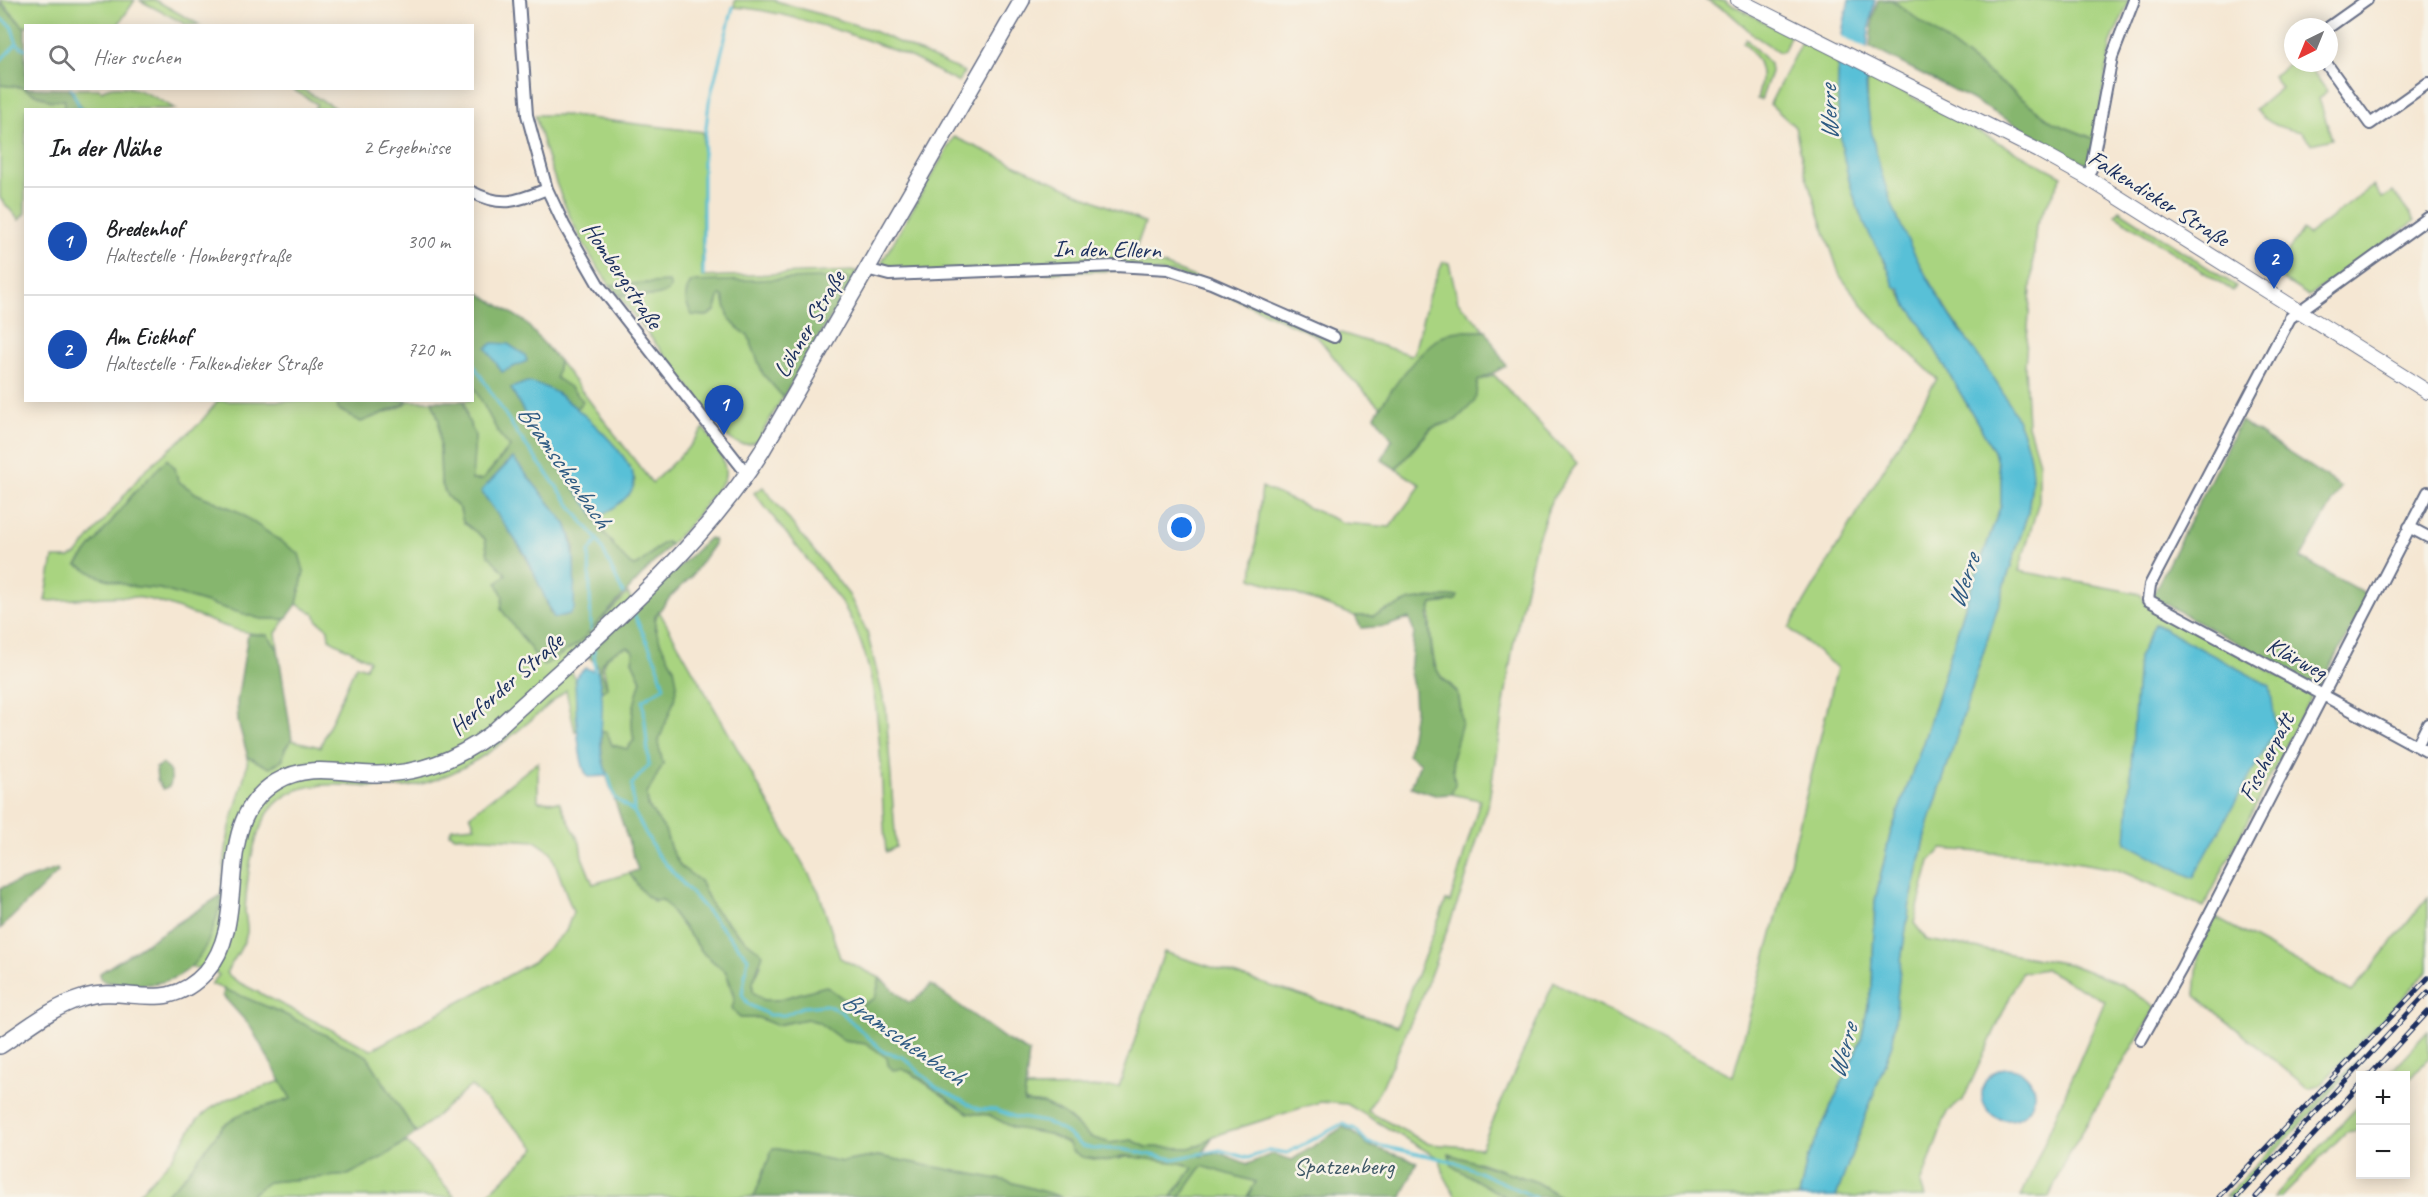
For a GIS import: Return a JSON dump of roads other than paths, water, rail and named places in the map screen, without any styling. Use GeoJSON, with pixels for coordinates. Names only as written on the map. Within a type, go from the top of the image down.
{"type":"FeatureCollection","features":[{"type":"Feature","properties":{"kind":"main road","name":"Löhner Straße"},"geometry":{"type":"LineString","coordinates":[[593,638],[684,552],[747,474],[1022,0]]}},
{"type":"Feature","properties":{"kind":"main road","name":"Herforder Straße"},"geometry":{"type":"LineString","coordinates":[[0,1046],[68,1003],[83,997],[96,994],[162,996],[184,988],[204,974],[214,962],[225,937],[240,829],[253,804],[268,787],[285,777],[309,770],[398,773],[419,770],[456,757],[491,734],[593,638]]}},
{"type":"Feature","properties":{"kind":"street","name":"Hombergstraße"},"geometry":{"type":"LineString","coordinates":[[519,0],[522,75],[527,115],[547,189],[580,256],[598,284],[747,474]]}},
{"type":"Feature","properties":{"kind":"street","name":"Falkendieker Straße"},"geometry":{"type":"LineString","coordinates":[[1738,0],[1987,124],[2086,177],[2428,392]]}},
{"type":"Feature","properties":{"kind":"street"},"geometry":{"type":"LineString","coordinates":[[2086,177],[2091,169],[2112,57],[2134,0]]}},
{"type":"Feature","properties":{"kind":"street"},"geometry":{"type":"LineString","coordinates":[[2338,21],[2367,0]]}},
{"type":"Feature","properties":{"kind":"street"},"geometry":{"type":"LineString","coordinates":[[2332,72],[2370,124],[2428,83]]}},
{"type":"Feature","properties":{"kind":"street"},"geometry":{"type":"LineString","coordinates":[[474,193],[500,203],[521,199],[547,189]]}},
{"type":"Feature","properties":{"kind":"street"},"geometry":{"type":"LineString","coordinates":[[2298,312],[2428,218]]}},
{"type":"Feature","properties":{"kind":"street","name":"In den Ellern"},"geometry":{"type":"LineString","coordinates":[[866,269],[889,274],[1115,266],[1168,269],[1211,283],[1334,337]]}},
{"type":"Feature","properties":{"kind":"street","name":"Klärweg"},"geometry":{"type":"LineString","coordinates":[[2298,312],[2290,318],[2150,585],[2148,600],[2428,753]]}},
{"type":"Feature","properties":{"kind":"street","name":"Fischerpatt"},"geometry":{"type":"LineString","coordinates":[[2141,1041],[2186,959],[2428,492]]}},
{"type":"Feature","properties":{"kind":"street"},"geometry":{"type":"LineString","coordinates":[[2409,527],[2428,537]]}},
{"type":"Feature","properties":{"kind":"street"},"geometry":{"type":"LineString","coordinates":[[2416,746],[2428,724]]}},
{"type":"Feature","properties":{"kind":"water"},"geometry":{"type":"Polygon","coordinates":[[[1849,0],[1875,0],[1867,43],[1866,85],[1870,126],[1879,166],[1893,206],[1930,282],[2004,394],[2015,415],[2030,457],[2032,480],[2028,512],[1929,823],[1910,903],[1900,967],[1893,1041],[1836,1197],[1799,1197],[1807,1160],[1861,1040],[1872,987],[1875,901],[1890,835],[1924,740],[1968,597],[2001,505],[2001,478],[1994,451],[1914,313],[1908,308],[1900,288],[1894,285],[1886,263],[1864,224],[1853,192],[1846,166],[1838,110],[1840,54],[1849,0]]]}},
{"type":"Feature","properties":{"kind":"water"},"geometry":{"type":"Polygon","coordinates":[[[493,343],[508,344],[525,355],[527,361],[502,372],[486,348],[493,343]]]}},
{"type":"Feature","properties":{"kind":"water"},"geometry":{"type":"Polygon","coordinates":[[[527,382],[546,387],[565,400],[590,420],[625,459],[632,471],[634,485],[628,495],[610,510],[602,514],[592,512],[536,435],[511,388],[527,382]]]}},
{"type":"Feature","properties":{"kind":"water"},"geometry":{"type":"Polygon","coordinates":[[[513,458],[566,524],[570,534],[574,565],[574,609],[570,614],[554,618],[526,555],[481,491],[513,458]]]}},
{"type":"Feature","properties":{"kind":"water"},"geometry":{"type":"Polygon","coordinates":[[[2155,624],[2270,686],[2276,729],[2193,878],[2126,843],[2138,658],[2155,624]]]}},
{"type":"Feature","properties":{"kind":"water"},"geometry":{"type":"Polygon","coordinates":[[[585,668],[598,672],[602,697],[601,748],[608,775],[606,776],[588,777],[581,758],[577,730],[575,678],[585,668]]]}},
{"type":"Feature","properties":{"kind":"water"},"geometry":{"type":"Polygon","coordinates":[[[2003,1068],[2013,1068],[2027,1075],[2034,1094],[2027,1113],[2013,1120],[2003,1120],[1993,1116],[1986,1109],[1982,1099],[1982,1089],[1986,1079],[1993,1072],[2003,1068]]]}},
{"type":"Feature","properties":{"kind":"waterway"},"geometry":{"type":"LineString","coordinates":[[703,276],[703,154],[709,102],[733,7]]}},
{"type":"Feature","properties":{"kind":"waterway","name":"Bramschenbach"},"geometry":{"type":"LineString","coordinates":[[0,18],[12,27],[15,38],[24,48]]}},
{"type":"Feature","properties":{"kind":"waterway"},"geometry":{"type":"LineString","coordinates":[[0,61],[17,43]]}},
{"type":"Feature","properties":{"kind":"waterway","name":"Bramschenbach"},"geometry":{"type":"LineString","coordinates":[[72,90],[80,108]]}},
{"type":"Feature","properties":{"kind":"waterway","name":"Bramschenbach"},"geometry":{"type":"LineString","coordinates":[[474,365],[517,433],[598,540],[623,593]]}},
{"type":"Feature","properties":{"kind":"waterway"},"geometry":{"type":"LineString","coordinates":[[591,630],[589,552],[598,540]]}},
{"type":"Feature","properties":{"kind":"waterway","name":"Bramschenbach"},"geometry":{"type":"LineString","coordinates":[[633,612],[657,663],[664,687],[643,700],[649,765],[632,784],[634,812],[657,854],[748,958],[742,994],[748,1004],[769,1015],[785,1015],[802,1007],[826,1005],[840,1011],[884,1052],[903,1057],[936,1087],[978,1109],[996,1110],[1015,1117],[1045,1122],[1065,1132],[1082,1146],[1093,1149],[1121,1149],[1173,1159],[1220,1150],[1248,1158],[1269,1150],[1287,1153],[1342,1124],[1355,1129],[1368,1143],[1456,1162],[1535,1197]]}},
{"type":"Feature","properties":{"kind":"waterway"},"geometry":{"type":"LineString","coordinates":[[594,649],[595,673]]}},
{"type":"Feature","properties":{"kind":"waterway"},"geometry":{"type":"LineString","coordinates":[[608,775],[615,798],[634,812]]}},
{"type":"Feature","properties":{"kind":"railway"},"geometry":{"type":"LineString","coordinates":[[2219,1197],[2428,978]]}},
{"type":"Feature","properties":{"kind":"railway"},"geometry":{"type":"LineString","coordinates":[[2237,1197],[2428,992]]}},
{"type":"Feature","properties":{"kind":"railway"},"geometry":{"type":"LineString","coordinates":[[2374,1071],[2428,1012]]}},
{"type":"Feature","properties":{"kind":"railway"},"geometry":{"type":"LineString","coordinates":[[2256,1197],[2356,1089]]}},
{"type":"Feature","properties":{"kind":"place","name":"Am Eickhof"},"geometry":{"type":"Point","coordinates":[2274,289]}},
{"type":"Feature","properties":{"kind":"place","name":"Bredenhof"},"geometry":{"type":"Point","coordinates":[724,435]}},
{"type":"Feature","properties":{"kind":"water label","name":"Werre"},"geometry":{"type":"Point","coordinates":[1828,113]}},
{"type":"Feature","properties":{"kind":"water label","name":"Werre"},"geometry":{"type":"Point","coordinates":[1963,581]}},
{"type":"Feature","properties":{"kind":"water label","name":"Werre"},"geometry":{"type":"Point","coordinates":[1842,1051]}},
{"type":"Feature","properties":{"kind":"park label","name":"Spatzenberg"},"geometry":{"type":"Point","coordinates":[1344,1166]}}]}
